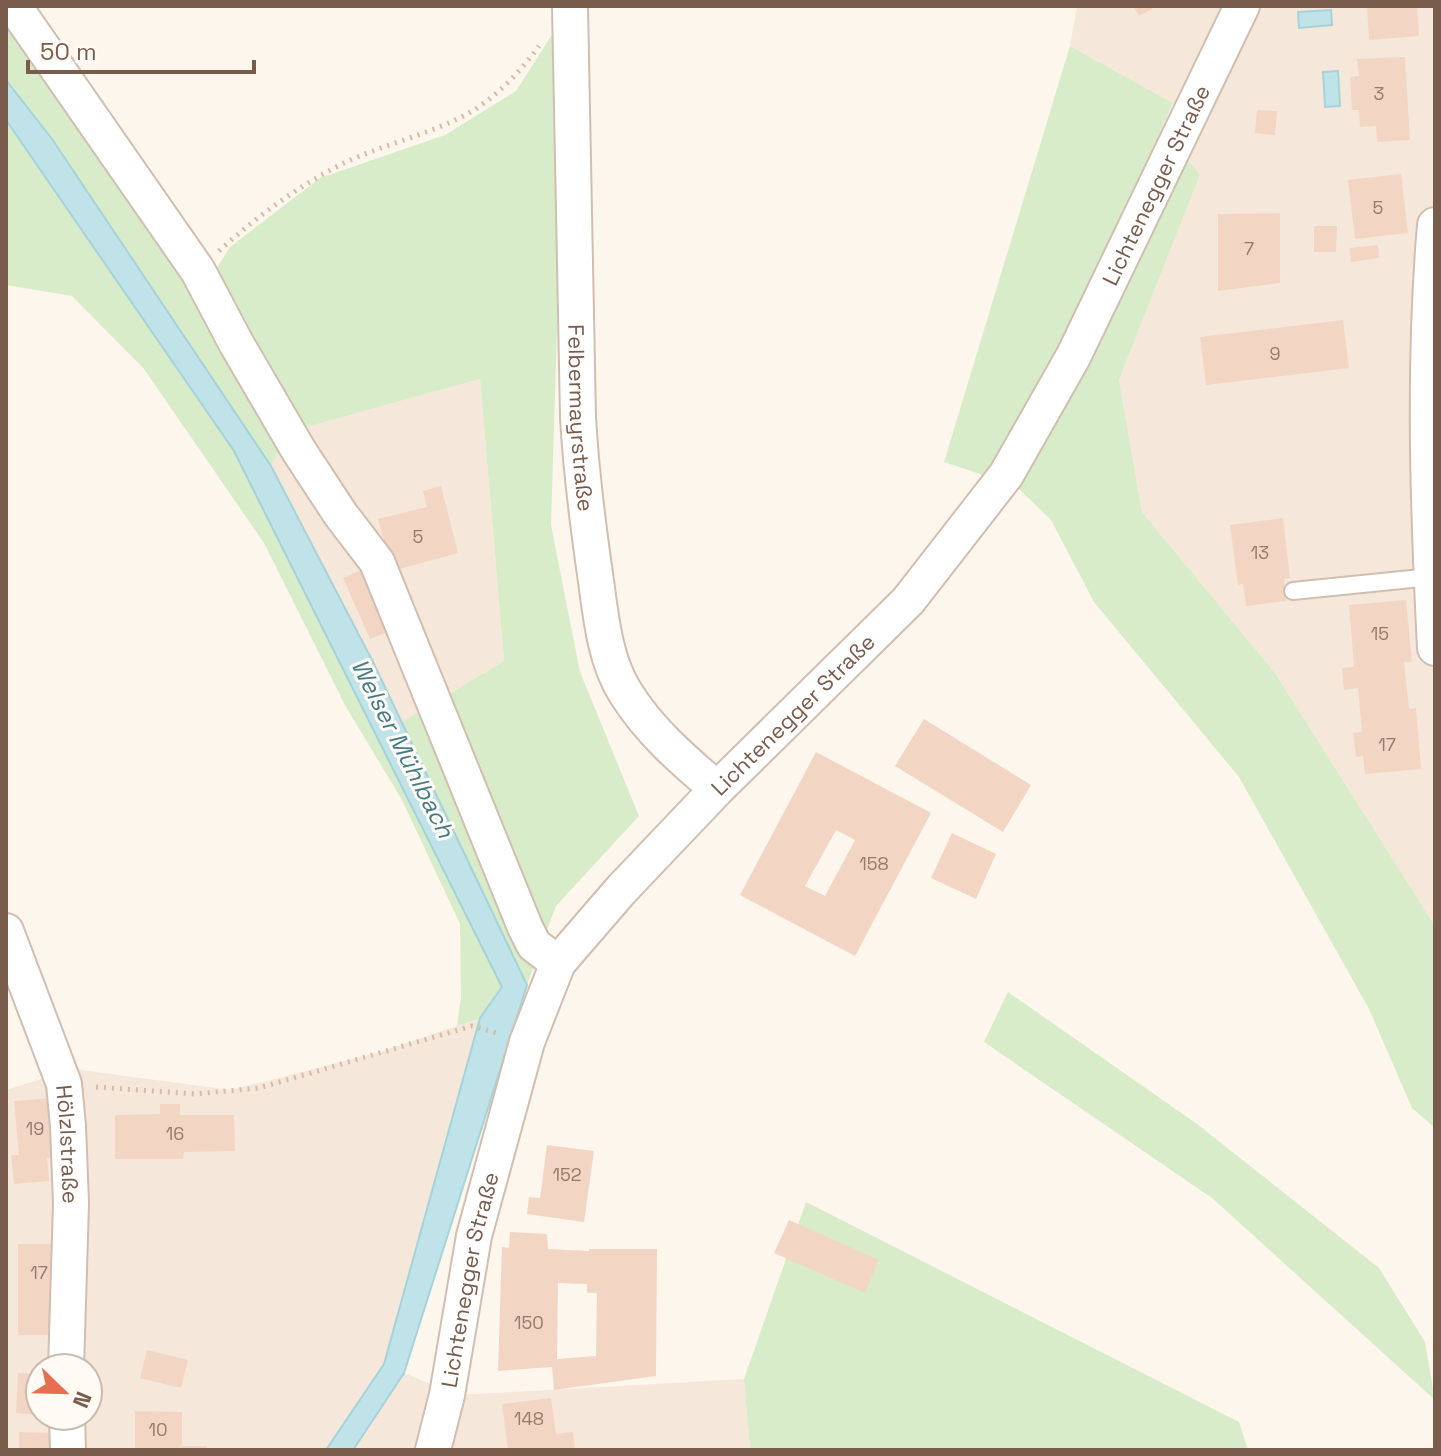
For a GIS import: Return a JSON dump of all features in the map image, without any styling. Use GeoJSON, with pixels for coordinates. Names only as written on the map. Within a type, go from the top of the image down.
{"type":"FeatureCollection","features":[{"type":"Feature","properties":{"kind":"street"},"geometry":{"type":"LineString","coordinates":[[14,6],[198,271],[242,355],[299,451],[341,515],[377,562],[525,927],[534,945],[558,963]]}},
{"type":"Feature","properties":{"kind":"street","name":"Felbermayrstraße"},"geometry":{"type":"LineString","coordinates":[[570,6],[582,483],[603,630],[623,690],[639,713],[670,749],[717,789]]}},
{"type":"Feature","properties":{"kind":"street","name":"Lichtenegger Straße"},"geometry":{"type":"LineString","coordinates":[[433,1450],[447,1395],[474,1236],[527,1042],[558,963],[621,890],[717,789],[908,601],[1006,475],[1087,331],[1242,6]]}},
{"type":"Feature","properties":{"kind":"street"},"geometry":{"type":"LineString","coordinates":[[1435,225],[1428,370],[1435,648]]}},
{"type":"Feature","properties":{"kind":"street","name":"Hölzlstraße"},"geometry":{"type":"LineString","coordinates":[[6,931],[64,1084],[71,1203],[66,1352]]}},
{"type":"Feature","properties":{"kind":"lane"},"geometry":{"type":"LineString","coordinates":[[1293,591],[1431,577]]}},
{"type":"Feature","properties":{"kind":"path"},"geometry":{"type":"LineString","coordinates":[[198,271],[261,214],[298,189],[373,150],[446,124],[473,110],[499,91],[545,38]]}},
{"type":"Feature","properties":{"kind":"path"},"geometry":{"type":"LineString","coordinates":[[64,1084],[195,1094],[259,1088],[472,1026]]}},
{"type":"Feature","properties":{"kind":"shaded area"},"geometry":{"type":"Polygon","coordinates":[[[1077,6],[1435,6],[1435,926],[1275,673],[1142,512],[1119,380],[1200,175],[1183,154],[1173,103],[1070,46],[1077,6]]]}},
{"type":"Feature","properties":{"kind":"shaded area"},"geometry":{"type":"Polygon","coordinates":[[[480,379],[504,661],[402,722],[271,466],[287,432],[480,379]]]}},
{"type":"Feature","properties":{"kind":"shaded area"},"geometry":{"type":"Polygon","coordinates":[[[480,1018],[384,1364],[326,1450],[6,1450],[6,1090],[73,1069],[231,1090],[380,1052],[480,1018]]]}},
{"type":"Feature","properties":{"kind":"shaded area"},"geometry":{"type":"Polygon","coordinates":[[[404,1373],[457,1395],[744,1379],[750,1450],[353,1450],[404,1373]]]}},
{"type":"Feature","properties":{"kind":"green space"},"geometry":{"type":"Polygon","coordinates":[[[6,16],[198,297],[230,247],[320,178],[445,135],[516,91],[557,27],[559,268],[551,525],[580,672],[639,816],[556,906],[527,985],[402,722],[504,661],[480,379],[288,432],[271,466],[52,139],[6,80],[6,16]]]}},
{"type":"Feature","properties":{"kind":"green space"},"geometry":{"type":"Polygon","coordinates":[[[1070,46],[1173,103],[1115,233],[1026,413],[983,475],[944,462],[1070,46]]]}},
{"type":"Feature","properties":{"kind":"green space"},"geometry":{"type":"Polygon","coordinates":[[[6,120],[234,451],[502,987],[480,1018],[457,1026],[461,997],[460,924],[402,800],[346,707],[264,543],[144,369],[72,296],[6,285],[6,120]]]}},
{"type":"Feature","properties":{"kind":"green space"},"geometry":{"type":"Polygon","coordinates":[[[1183,154],[1200,175],[1119,380],[1142,512],[1275,673],[1435,926],[1435,1128],[1412,1108],[1369,1009],[1239,777],[1094,602],[1051,520],[1013,483],[1183,154]]]}},
{"type":"Feature","properties":{"kind":"green space"},"geometry":{"type":"Polygon","coordinates":[[[1008,992],[1197,1124],[1379,1268],[1425,1342],[1435,1400],[1212,1198],[984,1042],[1008,992]]]}},
{"type":"Feature","properties":{"kind":"green space"},"geometry":{"type":"Polygon","coordinates":[[[806,1202],[1239,1422],[1248,1450],[750,1450],[744,1379],[806,1202]]]}},
{"type":"Feature","properties":{"kind":"water"},"geometry":{"type":"Polygon","coordinates":[[[1331,10],[1332,25],[1299,28],[1298,12],[1331,10]]]}},
{"type":"Feature","properties":{"kind":"water"},"geometry":{"type":"Polygon","coordinates":[[[1338,71],[1340,106],[1325,107],[1323,72],[1338,71]]]}},
{"type":"Feature","properties":{"kind":"water","name":"Welser Mühlbach"},"geometry":{"type":"Polygon","coordinates":[[[6,80],[52,139],[271,466],[373,662],[527,985],[404,1373],[353,1450],[326,1450],[384,1364],[480,1018],[502,987],[234,451],[6,120],[6,80]]]}},
{"type":"Feature","properties":{"kind":"building"},"geometry":{"type":"Polygon","coordinates":[[[1133,6],[1157,6],[1139,16],[1133,6]]]}},
{"type":"Feature","properties":{"kind":"building"},"geometry":{"type":"Polygon","coordinates":[[[1367,6],[1417,6],[1419,36],[1369,40],[1367,6]]]}},
{"type":"Feature","properties":{"kind":"building"},"geometry":{"type":"Polygon","coordinates":[[[1405,57],[1410,140],[1377,142],[1376,126],[1360,127],[1359,110],[1352,110],[1350,77],[1359,76],[1357,59],[1405,57]]]}},
{"type":"Feature","properties":{"kind":"building"},"geometry":{"type":"Polygon","coordinates":[[[1257,110],[1277,111],[1275,135],[1255,133],[1257,110]]]}},
{"type":"Feature","properties":{"kind":"building"},"geometry":{"type":"Polygon","coordinates":[[[1401,174],[1408,233],[1355,239],[1348,180],[1401,174]]]}},
{"type":"Feature","properties":{"kind":"building"},"geometry":{"type":"Polygon","coordinates":[[[1280,213],[1280,283],[1218,291],[1218,214],[1280,213]]]}},
{"type":"Feature","properties":{"kind":"building"},"geometry":{"type":"Polygon","coordinates":[[[1314,226],[1337,226],[1336,252],[1314,252],[1314,226]]]}},
{"type":"Feature","properties":{"kind":"building"},"geometry":{"type":"Polygon","coordinates":[[[1378,245],[1379,258],[1351,262],[1350,248],[1378,245]]]}},
{"type":"Feature","properties":{"kind":"building"},"geometry":{"type":"Polygon","coordinates":[[[1343,320],[1349,368],[1206,385],[1200,337],[1343,320]]]}},
{"type":"Feature","properties":{"kind":"building"},"geometry":{"type":"Polygon","coordinates":[[[441,486],[458,553],[392,571],[378,519],[427,507],[423,491],[441,486]]]}},
{"type":"Feature","properties":{"kind":"building"},"geometry":{"type":"Polygon","coordinates":[[[1283,518],[1290,578],[1284,579],[1286,601],[1246,606],[1243,584],[1238,585],[1230,525],[1283,518]]]}},
{"type":"Feature","properties":{"kind":"building"},"geometry":{"type":"Polygon","coordinates":[[[368,567],[395,629],[370,639],[343,578],[368,567]]]}},
{"type":"Feature","properties":{"kind":"building"},"geometry":{"type":"Polygon","coordinates":[[[1406,600],[1412,662],[1404,662],[1409,709],[1416,708],[1421,769],[1365,774],[1363,756],[1356,757],[1353,733],[1362,732],[1358,688],[1344,690],[1342,668],[1354,667],[1349,605],[1406,600]]]}},
{"type":"Feature","properties":{"kind":"building"},"geometry":{"type":"Polygon","coordinates":[[[924,719],[1031,785],[1003,832],[895,766],[924,719]]]}},
{"type":"Feature","properties":{"kind":"building"},"geometry":{"type":"Polygon","coordinates":[[[816,752],[931,813],[855,956],[740,895],[816,752]],[[836,830],[805,886],[825,896],[855,840],[836,830]]]}},
{"type":"Feature","properties":{"kind":"building"},"geometry":{"type":"Polygon","coordinates":[[[952,833],[996,854],[976,899],[931,878],[952,833]]]}},
{"type":"Feature","properties":{"kind":"building"},"geometry":{"type":"Polygon","coordinates":[[[51,1098],[56,1157],[47,1158],[49,1181],[14,1184],[11,1155],[19,1155],[14,1101],[51,1098]]]}},
{"type":"Feature","properties":{"kind":"building"},"geometry":{"type":"Polygon","coordinates":[[[160,1104],[180,1104],[180,1115],[234,1115],[235,1151],[184,1152],[183,1159],[115,1159],[115,1115],[160,1114],[160,1104]]]}},
{"type":"Feature","properties":{"kind":"building"},"geometry":{"type":"Polygon","coordinates":[[[547,1145],[594,1151],[584,1222],[527,1214],[529,1197],[540,1198],[547,1145]]]}},
{"type":"Feature","properties":{"kind":"building"},"geometry":{"type":"Polygon","coordinates":[[[789,1220],[879,1260],[865,1293],[774,1253],[789,1220]]]}},
{"type":"Feature","properties":{"kind":"building"},"geometry":{"type":"Polygon","coordinates":[[[510,1232],[547,1234],[548,1249],[657,1249],[656,1376],[554,1390],[552,1367],[498,1371],[502,1247],[509,1248],[510,1232]],[[558,1283],[557,1359],[596,1356],[597,1293],[587,1293],[587,1284],[558,1283]]]}},
{"type":"Feature","properties":{"kind":"building"},"geometry":{"type":"Polygon","coordinates":[[[18,1244],[61,1244],[61,1301],[50,1300],[49,1335],[18,1335],[18,1244]]]}},
{"type":"Feature","properties":{"kind":"building"},"geometry":{"type":"Polygon","coordinates":[[[147,1350],[188,1360],[181,1388],[140,1378],[147,1350]]]}},
{"type":"Feature","properties":{"kind":"building"},"geometry":{"type":"Polygon","coordinates":[[[18,1373],[24,1373],[24,1414],[16,1413],[18,1373]]]}},
{"type":"Feature","properties":{"kind":"building"},"geometry":{"type":"Polygon","coordinates":[[[551,1398],[556,1434],[573,1432],[575,1450],[508,1450],[502,1404],[551,1398]]]}},
{"type":"Feature","properties":{"kind":"building"},"geometry":{"type":"Polygon","coordinates":[[[135,1411],[182,1412],[182,1446],[206,1446],[206,1450],[135,1450],[135,1411]]]}},
{"type":"Feature","properties":{"kind":"building"},"geometry":{"type":"Polygon","coordinates":[[[19,1432],[54,1433],[54,1450],[19,1450],[19,1432]]]}}]}
